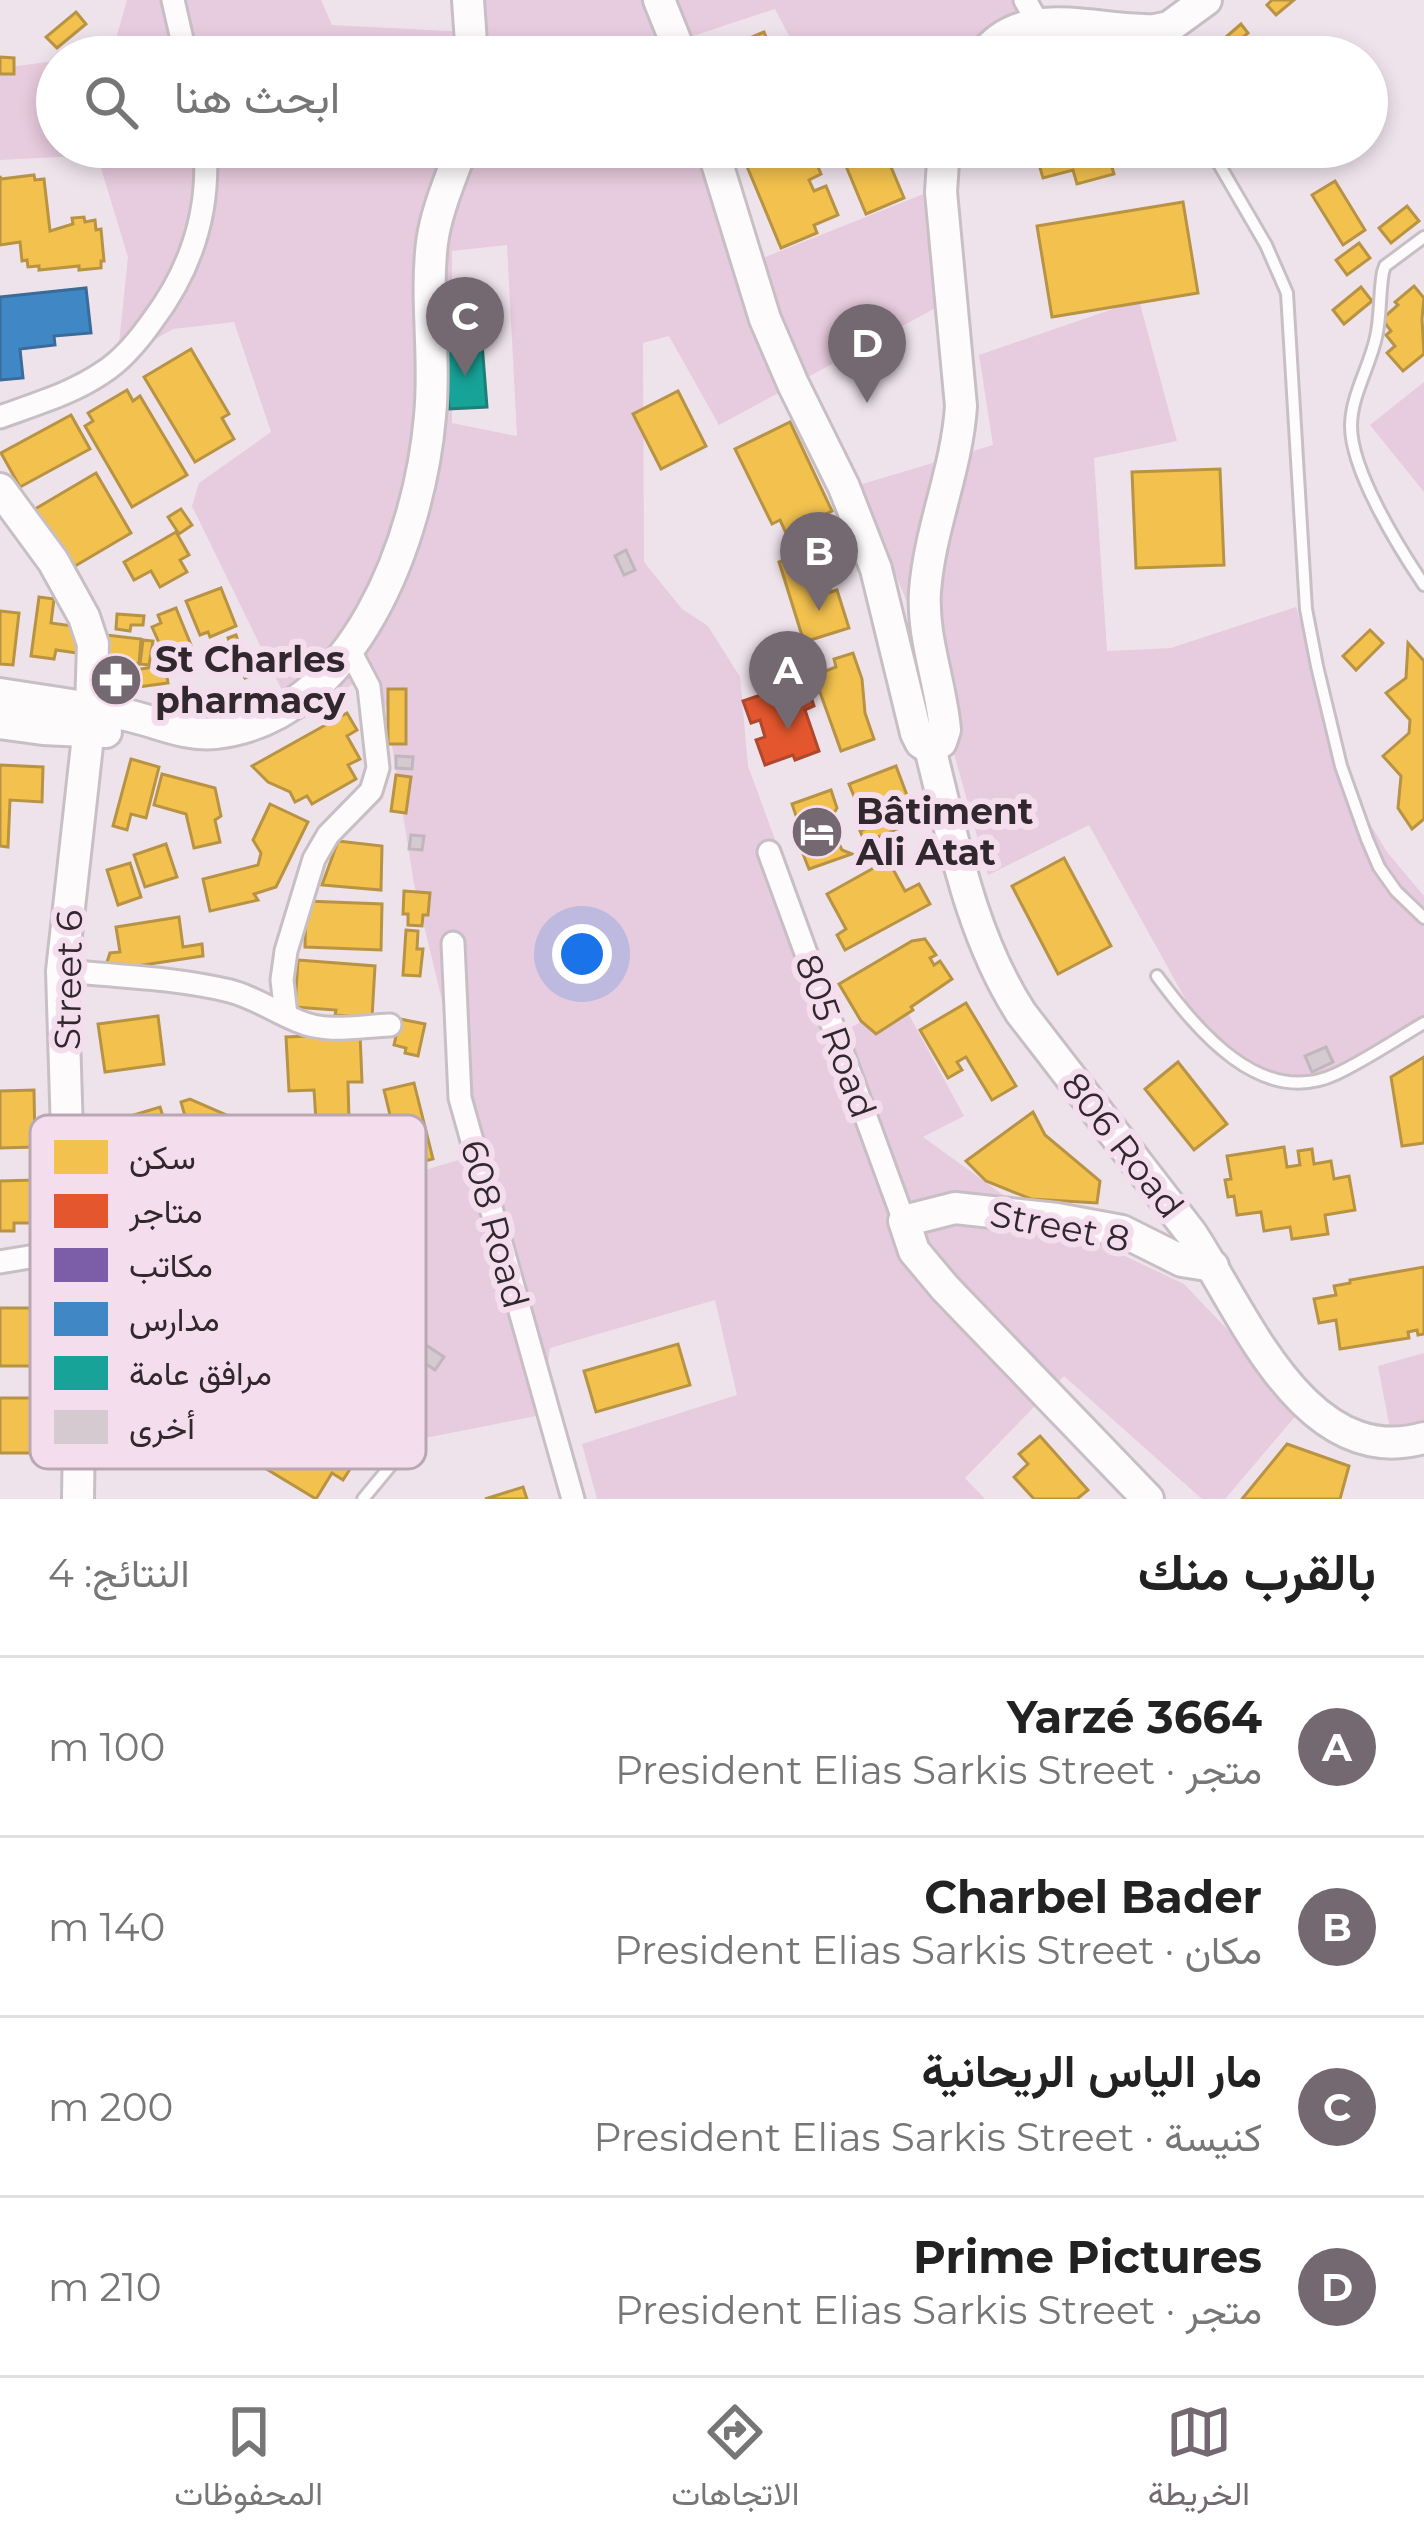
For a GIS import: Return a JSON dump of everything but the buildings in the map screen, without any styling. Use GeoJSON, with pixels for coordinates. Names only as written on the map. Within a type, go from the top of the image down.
{"type":"FeatureCollection","features":[{"type":"Feature","properties":{"kind":"main road"},"geometry":{"type":"LineString","coordinates":[[467,0],[470,36]]}},
{"type":"Feature","properties":{"kind":"main road"},"geometry":{"type":"LineString","coordinates":[[659,0],[674,36]]}},
{"type":"Feature","properties":{"kind":"main road"},"geometry":{"type":"LineString","coordinates":[[1165,36],[1169,27],[1206,0]]}},
{"type":"Feature","properties":{"kind":"main road"},"geometry":{"type":"LineString","coordinates":[[1004,36],[1032,11],[1130,36]]}},
{"type":"Feature","properties":{"kind":"main road"},"geometry":{"type":"LineString","coordinates":[[0,694],[142,734],[165,729],[212,734],[254,722],[296,700],[349,649],[400,554],[424,461],[430,417],[432,238],[455,168]]}},
{"type":"Feature","properties":{"kind":"main road","name":"806 Road"},"geometry":{"type":"LineString","coordinates":[[718,168],[765,320],[869,549],[916,733],[930,748],[969,897],[1002,983],[1213,1266],[1259,1348],[1317,1412],[1372,1443],[1424,1438]]}},
{"type":"Feature","properties":{"kind":"main road"},"geometry":{"type":"LineString","coordinates":[[930,748],[940,742],[945,730],[925,621],[925,594],[961,406],[943,168]]}},
{"type":"Feature","properties":{"kind":"main road","name":"Street 6"},"geometry":{"type":"LineString","coordinates":[[0,489],[53,561],[84,617],[93,644],[90,720],[62,971],[67,1115]]}},
{"type":"Feature","properties":{"kind":"main road"},"geometry":{"type":"LineString","coordinates":[[0,723],[43,729],[90,720]]}},
{"type":"Feature","properties":{"kind":"main road","name":"Street 8"},"geometry":{"type":"LineString","coordinates":[[904,1221],[955,1208],[1057,1219],[1122,1231],[1182,1261],[1213,1266]]}},
{"type":"Feature","properties":{"kind":"main road"},"geometry":{"type":"LineString","coordinates":[[904,1221],[914,1251],[945,1288],[1148,1499]]}},
{"type":"Feature","properties":{"kind":"main road","name":"Street 6"},"geometry":{"type":"LineString","coordinates":[[77,1499],[78,1469]]}},
{"type":"Feature","properties":{"kind":"street"},"geometry":{"type":"LineString","coordinates":[[173,0],[181,36]]}},
{"type":"Feature","properties":{"kind":"street"},"geometry":{"type":"LineString","coordinates":[[0,417],[106,371],[145,332],[176,288],[197,238],[206,168]]}},
{"type":"Feature","properties":{"kind":"street"},"geometry":{"type":"LineString","coordinates":[[286,1015],[282,980],[286,951],[314,859],[328,836],[371,790],[378,768],[369,686],[349,649]]}},
{"type":"Feature","properties":{"kind":"street","name":"805 Road"},"geometry":{"type":"LineString","coordinates":[[769,852],[904,1221]]}},
{"type":"Feature","properties":{"kind":"street","name":"608 Road"},"geometry":{"type":"LineString","coordinates":[[453,943],[460,1099],[573,1499]]}},
{"type":"Feature","properties":{"kind":"street"},"geometry":{"type":"LineString","coordinates":[[62,971],[227,990],[301,1023],[330,1029],[390,1025]]}},
{"type":"Feature","properties":{"kind":"street"},"geometry":{"type":"LineString","coordinates":[[0,1262],[30,1257]]}},
{"type":"Feature","properties":{"kind":"lane"},"geometry":{"type":"LineString","coordinates":[[1221,168],[1266,245],[1287,293],[1306,608],[1341,766],[1379,867],[1424,917]]}},
{"type":"Feature","properties":{"kind":"lane"},"geometry":{"type":"LineString","coordinates":[[1424,237],[1382,272],[1377,333],[1350,421],[1357,458],[1377,503],[1424,585]]}},
{"type":"Feature","properties":{"kind":"lane"},"geometry":{"type":"LineString","coordinates":[[1157,976],[1179,1006],[1229,1055],[1277,1082],[1306,1083],[1334,1076],[1424,1023]]}},
{"type":"Feature","properties":{"kind":"lane"},"geometry":{"type":"LineString","coordinates":[[363,1499],[388,1469]]}},
{"type":"Feature","properties":{"kind":"shaded area"},"geometry":{"type":"Polygon","coordinates":[[[127,0],[321,0],[332,25],[467,32],[472,0],[1032,0],[995,36],[789,36],[775,9],[693,36],[117,36],[127,0]]]}},
{"type":"Feature","properties":{"kind":"shaded area"},"geometry":{"type":"Polygon","coordinates":[[[36,64],[36,158],[0,160],[0,68],[36,64]]]}},
{"type":"Feature","properties":{"kind":"shaded area"},"geometry":{"type":"Polygon","coordinates":[[[101,168],[734,168],[763,258],[941,187],[956,297],[719,425],[669,336],[643,343],[644,562],[682,609],[708,626],[740,677],[748,766],[845,1030],[902,1002],[964,1116],[923,1137],[1017,1205],[1184,1284],[1299,1412],[1225,1499],[1202,1499],[1064,1376],[965,1478],[985,1499],[597,1499],[582,1444],[737,1395],[715,1300],[550,1348],[541,1415],[426,1438],[426,1170],[479,1154],[414,884],[386,708],[370,674],[296,719],[192,506],[199,483],[271,432],[234,322],[173,329],[117,362],[128,257],[101,168]],[[507,245],[452,251],[452,423],[516,436],[507,245]]]}},
{"type":"Feature","properties":{"kind":"shaded area"},"geometry":{"type":"Polygon","coordinates":[[[1139,300],[1177,441],[1094,458],[1107,651],[1171,648],[1296,607],[1358,804],[1387,852],[1424,896],[1424,1030],[1350,1069],[1299,1079],[1263,1073],[1230,1056],[1193,1013],[1089,825],[988,875],[922,639],[859,485],[993,445],[979,355],[1139,300]]]}},
{"type":"Feature","properties":{"kind":"shaded area"},"geometry":{"type":"Polygon","coordinates":[[[1424,382],[1424,492],[1370,425],[1424,382]]]}},
{"type":"Feature","properties":{"kind":"shaded area"},"geometry":{"type":"Polygon","coordinates":[[[1424,1353],[1424,1448],[1394,1450],[1378,1366],[1424,1353]]]}},
{"type":"Feature","properties":{"kind":"place","name":"مار الياس الريحانية"},"geometry":{"type":"Point","coordinates":[465,376]}},
{"type":"Feature","properties":{"kind":"place","name":"Prime Pictures"},"geometry":{"type":"Point","coordinates":[867,403]}},
{"type":"Feature","properties":{"kind":"place","name":"Charbel Bader"},"geometry":{"type":"Point","coordinates":[819,611]}},
{"type":"Feature","properties":{"kind":"place","name":"St Charles pharmacy"},"geometry":{"type":"Point","coordinates":[116,680]}},
{"type":"Feature","properties":{"kind":"place","name":"Yarzé 3664"},"geometry":{"type":"Point","coordinates":[788,730]}},
{"type":"Feature","properties":{"kind":"place","name":"Bâtiment Ali Atat"},"geometry":{"type":"Point","coordinates":[817,832]}}]}
